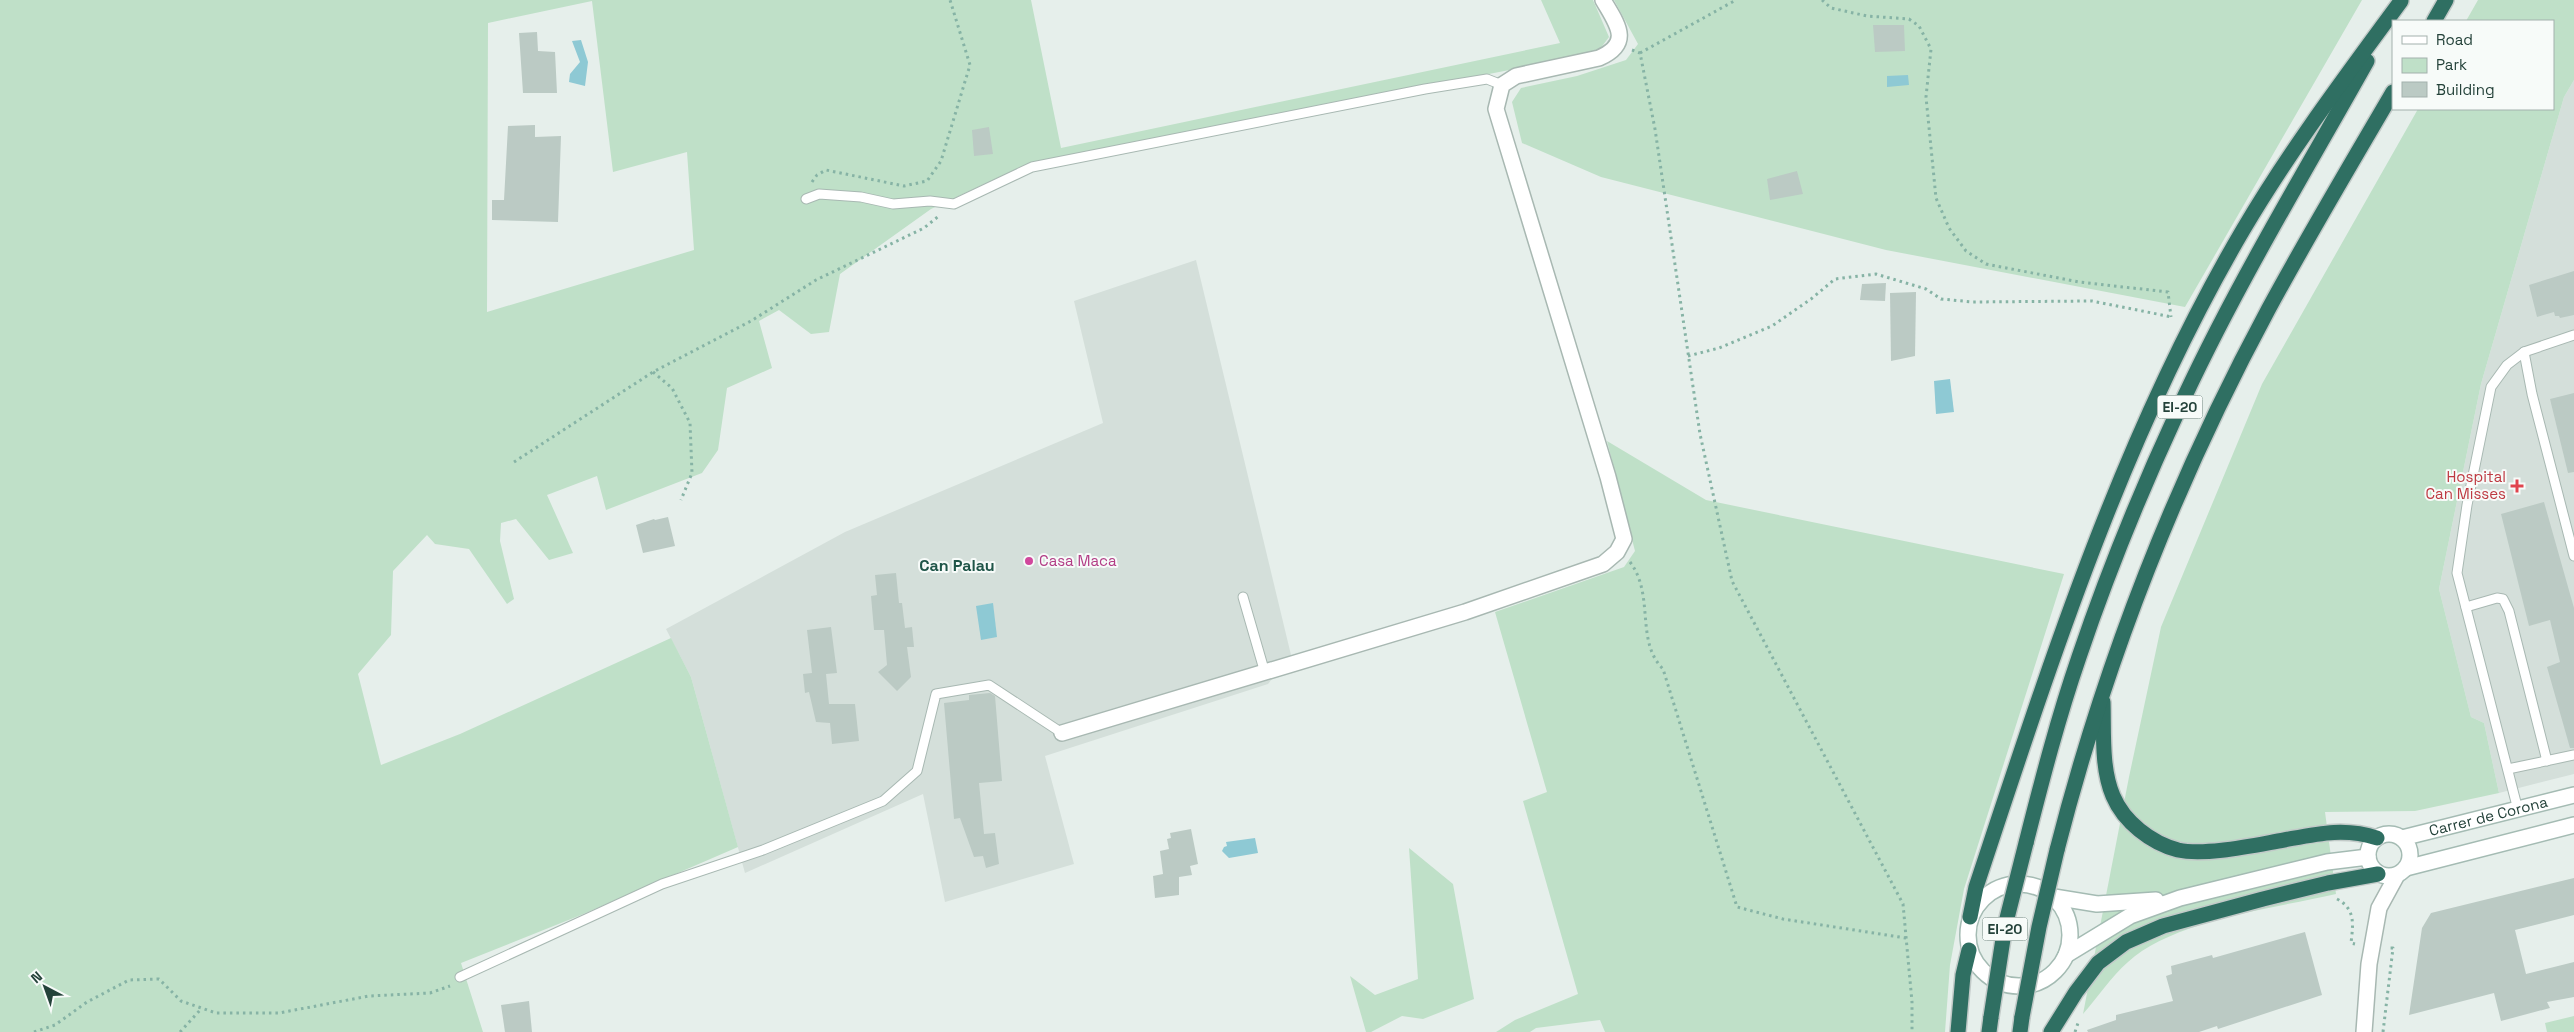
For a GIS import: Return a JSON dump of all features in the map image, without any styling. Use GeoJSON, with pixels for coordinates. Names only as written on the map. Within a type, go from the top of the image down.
{"type":"FeatureCollection","features":[{"type":"Feature","properties":{"kind":"highway"},"geometry":{"type":"LineString","coordinates":[[1970,917],[1976,887],[2076,590],[2141,430],[2192,324],[2243,230],[2299,142],[2401,0]]}},
{"type":"Feature","properties":{"kind":"highway","name":"EI-20"},"geometry":{"type":"LineString","coordinates":[[1990,1024],[2005,926],[2051,748],[2078,658],[2110,572],[2167,436],[2241,288],[2401,0]]}},
{"type":"Feature","properties":{"kind":"highway"},"geometry":{"type":"LineString","coordinates":[[2435,20],[2446,0]]}},
{"type":"Feature","properties":{"kind":"highway","name":"EI-20"},"geometry":{"type":"LineString","coordinates":[[2021,1024],[2039,927],[2077,773],[2102,691],[2152,561],[2211,425],[2268,310],[2392,94]]}},
{"type":"Feature","properties":{"kind":"highway"},"geometry":{"type":"LineString","coordinates":[[2102,691],[2107,768],[2113,796],[2128,820],[2144,834],[2178,850],[2246,847],[2322,833],[2358,832],[2377,838]]}},
{"type":"Feature","properties":{"kind":"highway"},"geometry":{"type":"LineString","coordinates":[[2051,1032],[2076,992],[2098,963],[2126,942],[2163,926],[2263,899],[2328,883],[2378,874]]}},
{"type":"Feature","properties":{"kind":"highway"},"geometry":{"type":"LineString","coordinates":[[1958,1032],[1963,975],[1969,950]]}},
{"type":"Feature","properties":{"kind":"street"},"geometry":{"type":"LineString","coordinates":[[1062,733],[1474,609],[1604,564],[1617,552],[1624,539],[1608,477],[1496,109],[1502,85],[1516,76],[1599,58],[1612,53],[1618,43],[1620,32],[1603,0]]}},
{"type":"Feature","properties":{"kind":"street","name":"Carrer de Corona"},"geometry":{"type":"LineString","coordinates":[[2402,838],[2574,795]]}},
{"type":"Feature","properties":{"kind":"street","name":"Carrer de Corona"},"geometry":{"type":"LineString","coordinates":[[2402,872],[2574,825]]}},
{"type":"Feature","properties":{"kind":"street"},"geometry":{"type":"LineString","coordinates":[[2364,1032],[2372,946],[2379,908],[2402,872],[2411,856],[2407,843],[2402,838],[2389,834],[2377,838],[2368,850],[2368,857],[2373,870],[2378,874],[2391,877],[2402,872]]}},
{"type":"Feature","properties":{"kind":"street"},"geometry":{"type":"LineString","coordinates":[[2066,955],[2130,916],[2180,898],[2318,864],[2368,857]]}},
{"type":"Feature","properties":{"kind":"street"},"geometry":{"type":"LineString","coordinates":[[2054,897],[2067,917],[2070,935],[2066,955],[2056,971],[2039,982],[2014,987],[1993,980],[1977,966],[1969,950],[1967,932],[1970,917],[1979,902],[1992,891],[2007,885],[2024,884],[2038,887],[2054,897],[2097,904],[2129,904],[2180,898]]}},
{"type":"Feature","properties":{"kind":"lane"},"geometry":{"type":"LineString","coordinates":[[806,199],[819,194],[862,197],[893,204],[930,201],[954,204],[1032,167],[1425,89],[1487,79],[1502,85]]}},
{"type":"Feature","properties":{"kind":"lane"},"geometry":{"type":"LineString","coordinates":[[2518,810],[2457,573],[2467,505],[2491,387],[2507,365],[2524,352],[2574,335]]}},
{"type":"Feature","properties":{"kind":"lane"},"geometry":{"type":"LineString","coordinates":[[2524,352],[2532,394],[2574,556]]}},
{"type":"Feature","properties":{"kind":"lane"},"geometry":{"type":"LineString","coordinates":[[1243,597],[1265,673]]}},
{"type":"Feature","properties":{"kind":"lane"},"geometry":{"type":"LineString","coordinates":[[2466,607],[2497,598],[2503,600],[2509,611],[2547,761]]}},
{"type":"Feature","properties":{"kind":"lane"},"geometry":{"type":"LineString","coordinates":[[460,977],[662,884],[763,850],[883,801],[917,771],[936,694],[988,685],[1062,733]]}},
{"type":"Feature","properties":{"kind":"lane"},"geometry":{"type":"LineString","coordinates":[[2508,769],[2574,755]]}},
{"type":"Feature","properties":{"kind":"path"},"geometry":{"type":"LineString","coordinates":[[806,199],[817,175],[826,170],[904,186],[927,181],[942,162],[970,65],[950,0]]}},
{"type":"Feature","properties":{"kind":"path"},"geometry":{"type":"LineString","coordinates":[[1640,53],[1736,0]]}},
{"type":"Feature","properties":{"kind":"path"},"geometry":{"type":"LineString","coordinates":[[1688,356],[1719,348],[1772,326],[1812,299],[1835,279],[1876,274],[1926,289],[1941,299],[1972,302],[2092,301],[2171,317],[2168,292],[2079,282],[1986,264],[1966,250],[1949,228],[1936,198],[1926,97],[1931,49],[1919,26],[1908,19],[1867,16],[1831,8],[1822,0]]}},
{"type":"Feature","properties":{"kind":"path"},"geometry":{"type":"LineString","coordinates":[[1618,43],[1640,53]]}},
{"type":"Feature","properties":{"kind":"path"},"geometry":{"type":"LineString","coordinates":[[1640,53],[1655,129],[1700,434],[1732,581],[1890,876],[1903,904],[1912,1032]]}},
{"type":"Feature","properties":{"kind":"path"},"geometry":{"type":"LineString","coordinates":[[514,462],[653,372],[751,321],[816,280],[924,228],[954,204]]}},
{"type":"Feature","properties":{"kind":"path"},"geometry":{"type":"LineString","coordinates":[[653,372],[672,388],[690,423],[692,473],[681,500]]}},
{"type":"Feature","properties":{"kind":"path"},"geometry":{"type":"LineString","coordinates":[[1617,552],[1627,558],[1637,571],[1646,604],[1648,641],[1653,659],[1663,669],[1737,907],[1783,919],[1906,938]]}},
{"type":"Feature","properties":{"kind":"path"},"geometry":{"type":"LineString","coordinates":[[2333,897],[2351,911],[2354,922],[2350,943],[2393,948],[2383,1032]]}},
{"type":"Feature","properties":{"kind":"path"},"geometry":{"type":"LineString","coordinates":[[34,1032],[55,1026],[87,1002],[129,980],[159,979],[181,1001],[216,1013],[279,1013],[369,996],[430,993],[448,988],[460,977]]}},
{"type":"Feature","properties":{"kind":"path"},"geometry":{"type":"LineString","coordinates":[[180,1032],[202,1008]]}},
{"type":"Feature","properties":{"kind":"path"},"geometry":{"type":"LineString","coordinates":[[2075,1032],[2080,1017]]}},
{"type":"Feature","properties":{"kind":"shaded area","name":"Hospital Can Misses"},"geometry":{"type":"Polygon","coordinates":[[[2574,80],[2574,774],[2499,793],[2484,723],[2471,717],[2439,589],[2481,384],[2564,97],[2574,80]]]}},
{"type":"Feature","properties":{"kind":"shaded area","name":"Casa Maca"},"geometry":{"type":"Polygon","coordinates":[[[1196,260],[1291,655],[1268,684],[1045,756],[1074,864],[945,902],[923,794],[745,873],[691,677],[666,629],[845,532],[1103,423],[1074,301],[1196,260]]]}},
{"type":"Feature","properties":{"kind":"green space"},"geometry":{"type":"Polygon","coordinates":[[[0,0],[1031,0],[1061,148],[1560,43],[1541,0],[1593,0],[1609,37],[1600,49],[1566,59],[1027,164],[931,209],[840,274],[829,332],[811,334],[779,310],[759,321],[772,368],[727,388],[718,450],[702,473],[606,510],[597,476],[547,495],[573,553],[549,560],[516,519],[501,523],[500,541],[514,599],[507,604],[469,549],[435,544],[427,535],[393,571],[391,635],[358,674],[381,765],[460,734],[671,638],[691,677],[738,847],[581,915],[461,963],[483,1032],[0,1032],[0,0]],[[592,1],[488,23],[487,312],[694,250],[687,152],[613,172],[592,1]]]}},
{"type":"Feature","properties":{"kind":"green space"},"geometry":{"type":"Polygon","coordinates":[[[1614,0],[2362,0],[2185,307],[1886,250],[1601,177],[1522,143],[1512,102],[1521,88],[1577,76],[1626,60],[1638,44],[1614,0]]]}},
{"type":"Feature","properties":{"kind":"green space"},"geometry":{"type":"Polygon","coordinates":[[[2478,0],[2574,0],[2574,80],[2564,97],[2481,384],[2439,589],[2471,717],[2484,723],[2499,793],[2415,811],[2325,812],[2336,894],[2226,918],[2171,936],[2147,948],[2128,962],[2083,1014],[2129,777],[2161,627],[2262,384],[2417,110],[2554,110],[2554,20],[2467,20],[2478,0]]]}},
{"type":"Feature","properties":{"kind":"green space"},"geometry":{"type":"Polygon","coordinates":[[[1607,441],[1706,500],[2064,574],[1964,889],[1950,965],[1945,1032],[1605,1032],[1600,1020],[1536,1028],[1530,1032],[1496,1032],[1515,1020],[1578,994],[1523,801],[1547,792],[1495,612],[1624,567],[1635,551],[1607,441]]]}},
{"type":"Feature","properties":{"kind":"green space"},"geometry":{"type":"Polygon","coordinates":[[[1409,848],[1453,884],[1474,999],[1423,1019],[1402,1016],[1371,1032],[1366,1032],[1350,976],[1375,995],[1418,979],[1409,848]]]}},
{"type":"Feature","properties":{"kind":"green space"},"geometry":{"type":"Polygon","coordinates":[[[2574,1016],[2574,1032],[2547,1032],[2545,1023],[2574,1016]]]}},
{"type":"Feature","properties":{"kind":"water"},"geometry":{"type":"Polygon","coordinates":[[[581,40],[588,62],[585,86],[569,82],[570,74],[580,62],[572,41],[581,40]]]}},
{"type":"Feature","properties":{"kind":"water"},"geometry":{"type":"Polygon","coordinates":[[[1908,75],[1909,85],[1887,87],[1887,76],[1908,75]]]}},
{"type":"Feature","properties":{"kind":"water"},"geometry":{"type":"Polygon","coordinates":[[[1950,379],[1954,412],[1936,414],[1934,381],[1950,379]]]}},
{"type":"Feature","properties":{"kind":"water"},"geometry":{"type":"Polygon","coordinates":[[[993,603],[997,637],[981,640],[976,606],[993,603]]]}},
{"type":"Feature","properties":{"kind":"water"},"geometry":{"type":"Polygon","coordinates":[[[1255,838],[1258,853],[1229,858],[1222,851],[1227,846],[1226,842],[1255,838]]]}},
{"type":"Feature","properties":{"kind":"building"},"geometry":{"type":"Polygon","coordinates":[[[1873,25],[1904,25],[1905,51],[1875,52],[1873,25]]]}},
{"type":"Feature","properties":{"kind":"building"},"geometry":{"type":"Polygon","coordinates":[[[537,32],[538,51],[555,52],[557,93],[523,93],[519,33],[537,32]]]}},
{"type":"Feature","properties":{"kind":"building"},"geometry":{"type":"Polygon","coordinates":[[[535,125],[535,137],[561,136],[558,222],[492,220],[492,200],[504,200],[508,126],[535,125]]]}},
{"type":"Feature","properties":{"kind":"building"},"geometry":{"type":"Polygon","coordinates":[[[989,127],[993,154],[974,156],[972,130],[989,127]]]}},
{"type":"Feature","properties":{"kind":"building"},"geometry":{"type":"Polygon","coordinates":[[[1797,171],[1803,194],[1770,200],[1767,179],[1797,171]]]}},
{"type":"Feature","properties":{"kind":"building"},"geometry":{"type":"Polygon","coordinates":[[[2574,271],[2574,315],[2560,318],[2555,316],[2554,312],[2537,317],[2529,285],[2574,271]]]}},
{"type":"Feature","properties":{"kind":"building"},"geometry":{"type":"Polygon","coordinates":[[[1886,283],[1885,301],[1860,300],[1862,284],[1886,283]]]}},
{"type":"Feature","properties":{"kind":"building"},"geometry":{"type":"Polygon","coordinates":[[[1916,292],[1915,356],[1891,361],[1890,293],[1916,292]]]}},
{"type":"Feature","properties":{"kind":"building"},"geometry":{"type":"Polygon","coordinates":[[[2574,393],[2574,472],[2568,473],[2550,399],[2574,393]]]}},
{"type":"Feature","properties":{"kind":"building"},"geometry":{"type":"Polygon","coordinates":[[[2544,502],[2574,608],[2574,748],[2570,748],[2547,667],[2560,662],[2550,620],[2529,626],[2501,514],[2544,502]]]}},
{"type":"Feature","properties":{"kind":"building"},"geometry":{"type":"Polygon","coordinates":[[[668,517],[675,546],[643,553],[636,525],[668,517]]]}},
{"type":"Feature","properties":{"kind":"building"},"geometry":{"type":"Polygon","coordinates":[[[896,573],[899,603],[902,603],[905,628],[912,627],[914,647],[907,647],[911,677],[897,691],[878,672],[887,665],[884,630],[874,630],[871,596],[877,595],[875,575],[896,573]]]}},
{"type":"Feature","properties":{"kind":"building"},"geometry":{"type":"Polygon","coordinates":[[[831,627],[837,673],[826,674],[829,704],[855,704],[859,741],[832,744],[830,723],[816,722],[809,692],[805,693],[803,674],[812,673],[807,630],[831,627]]]}},
{"type":"Feature","properties":{"kind":"building"},"geometry":{"type":"Polygon","coordinates":[[[990,693],[995,696],[1002,781],[979,783],[984,834],[995,833],[999,864],[986,868],[983,856],[974,857],[960,818],[954,819],[944,703],[969,700],[969,695],[990,693]]]}},
{"type":"Feature","properties":{"kind":"building"},"geometry":{"type":"Polygon","coordinates":[[[1191,829],[1198,864],[1190,866],[1192,875],[1179,877],[1179,895],[1155,898],[1153,876],[1163,874],[1160,851],[1169,849],[1167,839],[1171,838],[1170,833],[1191,829]]]}},
{"type":"Feature","properties":{"kind":"building"},"geometry":{"type":"Polygon","coordinates":[[[2574,878],[2574,915],[2515,930],[2526,974],[2574,962],[2574,997],[2547,1002],[2550,1008],[2501,1021],[2494,993],[2409,1015],[2422,928],[2431,913],[2574,878]]]}},
{"type":"Feature","properties":{"kind":"building"},"geometry":{"type":"Polygon","coordinates":[[[2305,932],[2322,995],[2218,1029],[2217,1026],[2199,1032],[2088,1032],[2087,1030],[2116,1020],[2116,1015],[2173,1001],[2166,976],[2172,974],[2171,966],[2212,955],[2213,958],[2305,932]]]}},
{"type":"Feature","properties":{"kind":"building"},"geometry":{"type":"Polygon","coordinates":[[[529,1001],[532,1032],[505,1032],[501,1005],[529,1001]]]}},
{"type":"Feature","properties":{"kind":"place","name":"Hospital Can Misses"},"geometry":{"type":"Point","coordinates":[2517,486]}},
{"type":"Feature","properties":{"kind":"place","name":"Casa Maca"},"geometry":{"type":"Point","coordinates":[1029,561]}},
{"type":"Feature","properties":{"kind":"district","name":"Can Palau"},"geometry":{"type":"Point","coordinates":[957,565]}}]}
